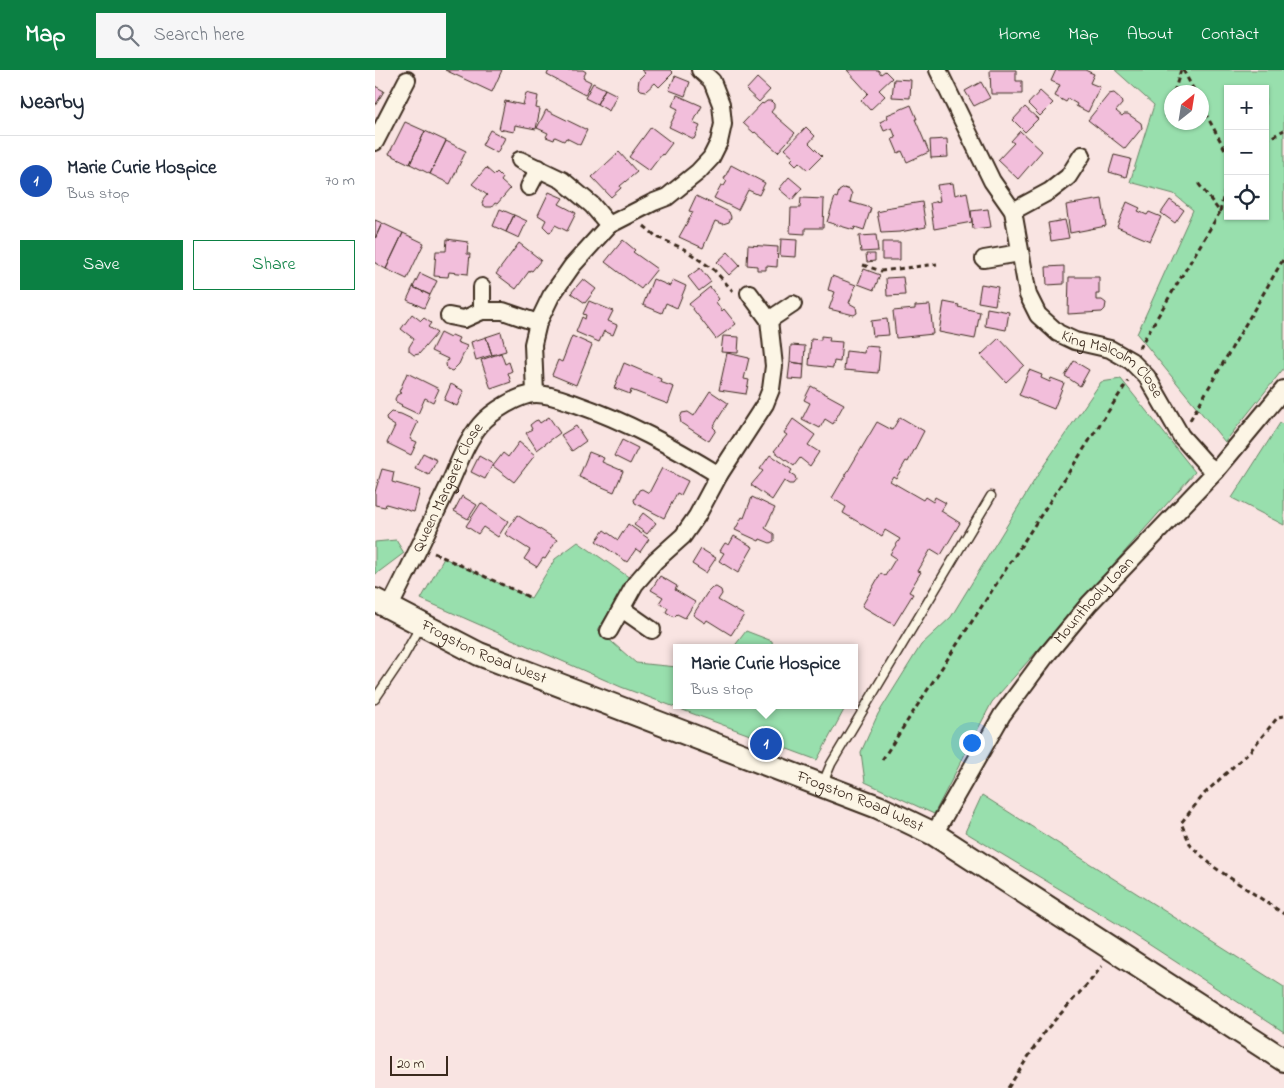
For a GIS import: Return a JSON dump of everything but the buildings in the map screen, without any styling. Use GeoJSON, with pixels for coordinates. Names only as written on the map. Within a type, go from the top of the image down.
{"type":"FeatureCollection","features":[{"type":"Feature","properties":{"kind":"main road","name":"Frogston Road West"},"geometry":{"type":"LineString","coordinates":[[382,604],[479,654],[878,807],[934,834],[1284,1060]]}},
{"type":"Feature","properties":{"kind":"street"},"geometry":{"type":"LineString","coordinates":[[535,394],[533,344],[538,323],[551,296],[572,266],[609,225],[667,197],[698,172],[711,158],[719,142],[723,124],[721,104],[712,81],[700,70]]}},
{"type":"Feature","properties":{"kind":"street","name":"King Malcolm Close"},"geometry":{"type":"LineString","coordinates":[[939,70],[992,181],[1013,211],[1028,295],[1038,315],[1058,333],[1075,341],[1110,349],[1134,363],[1147,377],[1181,436],[1206,464],[1216,471]]}},
{"type":"Feature","properties":{"kind":"street"},"geometry":{"type":"LineString","coordinates":[[375,142],[407,80]]}},
{"type":"Feature","properties":{"kind":"street"},"geometry":{"type":"LineString","coordinates":[[1013,211],[1050,191],[1068,177],[1082,155]]}},
{"type":"Feature","properties":{"kind":"street"},"geometry":{"type":"LineString","coordinates":[[520,160],[562,180],[592,205],[609,225]]}},
{"type":"Feature","properties":{"kind":"street"},"geometry":{"type":"LineString","coordinates":[[529,187],[539,168]]}},
{"type":"Feature","properties":{"kind":"street"},"geometry":{"type":"LineString","coordinates":[[984,259],[1021,253]]}},
{"type":"Feature","properties":{"kind":"street"},"geometry":{"type":"LineString","coordinates":[[482,287],[482,311]]}},
{"type":"Feature","properties":{"kind":"street"},"geometry":{"type":"LineString","coordinates":[[609,631],[635,584],[655,561],[683,536],[697,516],[719,475],[765,404],[771,389],[774,366],[769,320],[749,293]]}},
{"type":"Feature","properties":{"kind":"street"},"geometry":{"type":"LineString","coordinates":[[769,320],[793,304]]}},
{"type":"Feature","properties":{"kind":"street"},"geometry":{"type":"LineString","coordinates":[[449,316],[464,319],[482,311],[503,311],[538,323]]}},
{"type":"Feature","properties":{"kind":"street","name":"Mounthooly Loan"},"geometry":{"type":"LineString","coordinates":[[934,834],[1002,715],[1045,658],[1089,604],[1216,471],[1284,389]]}},
{"type":"Feature","properties":{"kind":"street","name":"Queen Margaret Close"},"geometry":{"type":"LineString","coordinates":[[382,604],[420,546],[469,441],[494,412],[511,402],[535,394],[555,397],[634,426],[719,475]]}},
{"type":"Feature","properties":{"kind":"street"},"geometry":{"type":"LineString","coordinates":[[622,608],[652,630]]}},
{"type":"Feature","properties":{"kind":"lane"},"geometry":{"type":"LineString","coordinates":[[822,785],[831,764],[991,496]]}},
{"type":"Feature","properties":{"kind":"lane"},"geometry":{"type":"LineString","coordinates":[[375,699],[402,659],[421,625]]}},
{"type":"Feature","properties":{"kind":"path"},"geometry":{"type":"LineString","coordinates":[[1177,85],[1182,70]]}},
{"type":"Feature","properties":{"kind":"path"},"geometry":{"type":"LineString","coordinates":[[1182,70],[1191,85]]}},
{"type":"Feature","properties":{"kind":"path"},"geometry":{"type":"LineString","coordinates":[[1209,121],[1224,148]]}},
{"type":"Feature","properties":{"kind":"path"},"geometry":{"type":"LineString","coordinates":[[1269,139],[1284,130]]}},
{"type":"Feature","properties":{"kind":"path"},"geometry":{"type":"LineString","coordinates":[[1198,183],[1220,212]]}},
{"type":"Feature","properties":{"kind":"path"},"geometry":{"type":"LineString","coordinates":[[882,760],[1134,363],[1220,212],[1224,194]]}},
{"type":"Feature","properties":{"kind":"path"},"geometry":{"type":"LineString","coordinates":[[630,216],[657,237],[684,249],[713,270],[736,294],[749,293]]}},
{"type":"Feature","properties":{"kind":"path"},"geometry":{"type":"LineString","coordinates":[[1181,436],[1284,258]]}},
{"type":"Feature","properties":{"kind":"path"},"geometry":{"type":"LineString","coordinates":[[863,265],[881,271],[937,264]]}},
{"type":"Feature","properties":{"kind":"path"},"geometry":{"type":"LineString","coordinates":[[420,546],[531,598]]}},
{"type":"Feature","properties":{"kind":"path"},"geometry":{"type":"LineString","coordinates":[[1284,716],[1278,717],[1251,750],[1205,793],[1181,823],[1191,846],[1214,867],[1284,914]]}},
{"type":"Feature","properties":{"kind":"path"},"geometry":{"type":"LineString","coordinates":[[1008,1088],[1045,1031],[1091,980]]}},
{"type":"Feature","properties":{"kind":"green space"},"geometry":{"type":"Polygon","coordinates":[[[1115,70],[1284,70],[1284,368],[1225,442],[1137,334],[1193,210],[1174,194],[1130,182],[1154,105],[1115,70]]]}},
{"type":"Feature","properties":{"kind":"green space"},"geometry":{"type":"Polygon","coordinates":[[[1121,379],[1195,472],[992,702],[934,814],[865,782],[861,752],[878,714],[921,645],[951,617],[1042,468],[1101,382],[1121,379]]]}},
{"type":"Feature","properties":{"kind":"green space"},"geometry":{"type":"Polygon","coordinates":[[[1280,423],[1284,425],[1284,525],[1232,498],[1280,423]]]}},
{"type":"Feature","properties":{"kind":"green space"},"geometry":{"type":"Polygon","coordinates":[[[396,540],[404,553],[376,574],[375,542],[396,540]]]}},
{"type":"Feature","properties":{"kind":"green space"},"geometry":{"type":"Polygon","coordinates":[[[578,542],[630,578],[598,630],[636,663],[673,667],[673,706],[621,687],[421,599],[444,558],[531,598],[555,559],[578,542]]]}},
{"type":"Feature","properties":{"kind":"green space"},"geometry":{"type":"Polygon","coordinates":[[[746,631],[772,641],[772,644],[736,644],[746,631]]]}},
{"type":"Feature","properties":{"kind":"green space"},"geometry":{"type":"Polygon","coordinates":[[[680,709],[844,709],[817,760],[680,709]]]}},
{"type":"Feature","properties":{"kind":"green space"},"geometry":{"type":"Polygon","coordinates":[[[982,795],[1284,987],[1284,1032],[1116,923],[965,832],[982,795]]]}},
{"type":"Feature","properties":{"kind":"place","name":"Marie Curie Hospice"},"geometry":{"type":"Point","coordinates":[766,744]}}]}
